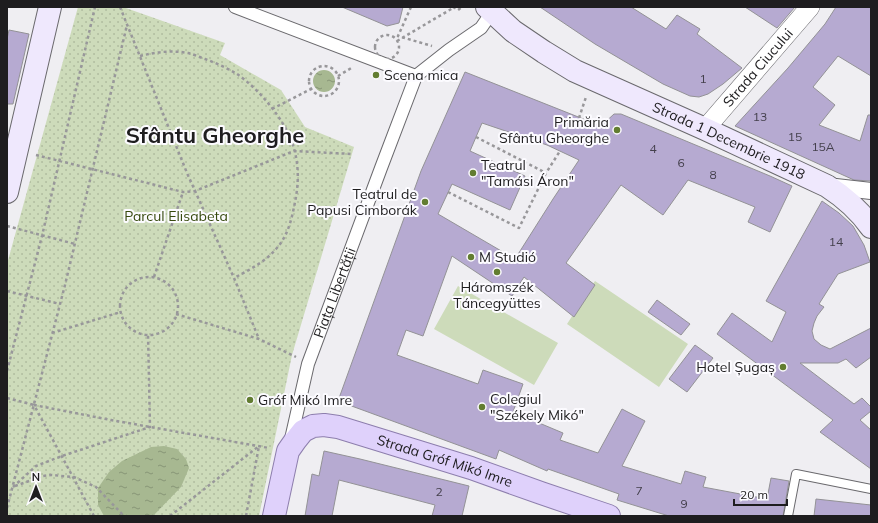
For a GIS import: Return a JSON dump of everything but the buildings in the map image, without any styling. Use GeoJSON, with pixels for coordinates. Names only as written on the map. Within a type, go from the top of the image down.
{"type":"FeatureCollection","features":[{"type":"Feature","properties":{"kind":"main road"},"geometry":{"type":"LineString","coordinates":[[7,192],[18,150],[50,7]]}},
{"type":"Feature","properties":{"kind":"main road","name":"Strada 1 Decembrie 1918"},"geometry":{"type":"LineString","coordinates":[[489,9],[514,31],[575,71],[705,129],[827,186],[856,208],[871,227]]}},
{"type":"Feature","properties":{"kind":"main road","name":"Strada Gróf Mikó Imre"},"geometry":{"type":"LineString","coordinates":[[288,451],[303,431],[313,426],[338,427],[472,468],[586,512],[610,516]]}},
{"type":"Feature","properties":{"kind":"main road","name":"Piața Libertății"},"geometry":{"type":"LineString","coordinates":[[274,516],[288,451]]}},
{"type":"Feature","properties":{"kind":"street"},"geometry":{"type":"LineString","coordinates":[[235,7],[416,76],[449,50],[481,28],[489,9]]}},
{"type":"Feature","properties":{"kind":"street","name":"Strada Ciucului"},"geometry":{"type":"LineString","coordinates":[[705,129],[810,7]]}},
{"type":"Feature","properties":{"kind":"street","name":"Piața Libertății"},"geometry":{"type":"LineString","coordinates":[[288,451],[308,364],[416,76]]}},
{"type":"Feature","properties":{"kind":"street"},"geometry":{"type":"LineString","coordinates":[[827,186],[871,191]]}},
{"type":"Feature","properties":{"kind":"lane"},"geometry":{"type":"LineString","coordinates":[[788,516],[796,474],[871,489]]}},
{"type":"Feature","properties":{"kind":"path"},"geometry":{"type":"LineString","coordinates":[[7,371],[42,236],[95,7]]}},
{"type":"Feature","properties":{"kind":"path"},"geometry":{"type":"LineString","coordinates":[[120,7],[195,191],[234,278],[259,339]]}},
{"type":"Feature","properties":{"kind":"path"},"geometry":{"type":"LineString","coordinates":[[411,7],[398,36],[449,50]]}},
{"type":"Feature","properties":{"kind":"path"},"geometry":{"type":"LineString","coordinates":[[397,41],[453,7],[458,10],[462,7]]}},
{"type":"Feature","properties":{"kind":"path"},"geometry":{"type":"LineString","coordinates":[[7,508],[75,244],[127,25]]}},
{"type":"Feature","properties":{"kind":"path"},"geometry":{"type":"LineString","coordinates":[[140,56],[170,51],[189,53],[222,66],[246,81],[261,95],[287,132],[293,145],[298,173],[297,189],[291,220],[286,236],[276,249],[264,260],[234,278]]}},
{"type":"Feature","properties":{"kind":"path"},"geometry":{"type":"LineString","coordinates":[[327,67],[338,76],[339,85],[336,90],[329,95],[320,96],[311,89],[309,79],[311,74],[318,68],[327,67]]}},
{"type":"Feature","properties":{"kind":"path"},"geometry":{"type":"LineString","coordinates":[[272,109],[311,89]]}},
{"type":"Feature","properties":{"kind":"path"},"geometry":{"type":"LineString","coordinates":[[476,138],[546,173]]}},
{"type":"Feature","properties":{"kind":"path"},"geometry":{"type":"LineString","coordinates":[[18,150],[183,192],[195,191],[294,151],[352,154]]}},
{"type":"Feature","properties":{"kind":"path"},"geometry":{"type":"LineString","coordinates":[[448,192],[519,228],[546,173],[560,151]]}},
{"type":"Feature","properties":{"kind":"path"},"geometry":{"type":"LineString","coordinates":[[154,277],[183,192]]}},
{"type":"Feature","properties":{"kind":"path"},"geometry":{"type":"LineString","coordinates":[[7,226],[75,244]]}},
{"type":"Feature","properties":{"kind":"path"},"geometry":{"type":"LineString","coordinates":[[145,277],[154,277],[163,281],[173,291],[178,304],[176,314],[172,322],[166,329],[157,333],[148,334],[138,332],[130,328],[120,312],[121,298],[128,285],[145,277]]}},
{"type":"Feature","properties":{"kind":"path"},"geometry":{"type":"LineString","coordinates":[[7,291],[60,304]]}},
{"type":"Feature","properties":{"kind":"path"},"geometry":{"type":"LineString","coordinates":[[52,333],[120,312]]}},
{"type":"Feature","properties":{"kind":"path"},"geometry":{"type":"LineString","coordinates":[[176,314],[259,339],[308,364]]}},
{"type":"Feature","properties":{"kind":"path"},"geometry":{"type":"LineString","coordinates":[[148,334],[150,427]]}},
{"type":"Feature","properties":{"kind":"path"},"geometry":{"type":"LineString","coordinates":[[7,398],[34,405],[259,446]]}},
{"type":"Feature","properties":{"kind":"path"},"geometry":{"type":"LineString","coordinates":[[34,405],[94,516]]}},
{"type":"Feature","properties":{"kind":"path"},"geometry":{"type":"LineString","coordinates":[[12,487],[36,466],[150,427]]}},
{"type":"Feature","properties":{"kind":"path"},"geometry":{"type":"LineString","coordinates":[[170,516],[259,446]]}},
{"type":"Feature","properties":{"kind":"path"},"geometry":{"type":"LineString","coordinates":[[246,516],[259,446]]}},
{"type":"Feature","properties":{"kind":"path"},"geometry":{"type":"LineString","coordinates":[[12,487],[43,476],[51,475],[74,477],[96,487],[124,516]]}},
{"type":"Feature","properties":{"kind":"green space","name":"Parcul Elisabeta"},"geometry":{"type":"Polygon","coordinates":[[[78,7],[123,7],[225,43],[220,55],[281,90],[305,127],[354,147],[292,355],[259,516],[7,516],[7,264],[78,7]]]}},
{"type":"Feature","properties":{"kind":"green space"},"geometry":{"type":"Polygon","coordinates":[[[595,281],[688,344],[659,387],[567,324],[595,281]]]}},
{"type":"Feature","properties":{"kind":"green space"},"geometry":{"type":"Polygon","coordinates":[[[458,286],[558,343],[534,385],[434,329],[458,286]]]}},
{"type":"Feature","properties":{"kind":"water"},"geometry":{"type":"Polygon","coordinates":[[[324,70],[332,73],[335,81],[332,89],[324,92],[316,89],[313,81],[316,73],[324,70]]]}},
{"type":"Feature","properties":{"kind":"water"},"geometry":{"type":"Polygon","coordinates":[[[164,446],[177,449],[186,459],[189,468],[181,487],[153,516],[104,516],[98,505],[98,488],[109,472],[122,461],[151,447],[164,446]]]}},
{"type":"Feature","properties":{"kind":"place","name":"Scena mica"},"geometry":{"type":"Point","coordinates":[376,75]}},
{"type":"Feature","properties":{"kind":"place","name":"Primăria Sfântu Gheorghe"},"geometry":{"type":"Point","coordinates":[617,130]}},
{"type":"Feature","properties":{"kind":"place","name":"Teatrul \"Tamási Áron\""},"geometry":{"type":"Point","coordinates":[473,173]}},
{"type":"Feature","properties":{"kind":"place","name":"Teatrul de Papusi Cimborák"},"geometry":{"type":"Point","coordinates":[425,202]}},
{"type":"Feature","properties":{"kind":"place","name":"M Studió"},"geometry":{"type":"Point","coordinates":[471,257]}},
{"type":"Feature","properties":{"kind":"place","name":"Háromszék Táncegyüttes"},"geometry":{"type":"Point","coordinates":[497,272]}},
{"type":"Feature","properties":{"kind":"place","name":"Hotel Șugaș"},"geometry":{"type":"Point","coordinates":[783,367]}},
{"type":"Feature","properties":{"kind":"place","name":"Gróf Mikó Imre"},"geometry":{"type":"Point","coordinates":[250,400]}},
{"type":"Feature","properties":{"kind":"place","name":"Colegiul \"Székely Mikó\""},"geometry":{"type":"Point","coordinates":[482,407]}},
{"type":"Feature","properties":{"kind":"district","name":"Sfântu Gheorghe"},"geometry":{"type":"Point","coordinates":[215,135]}}]}
